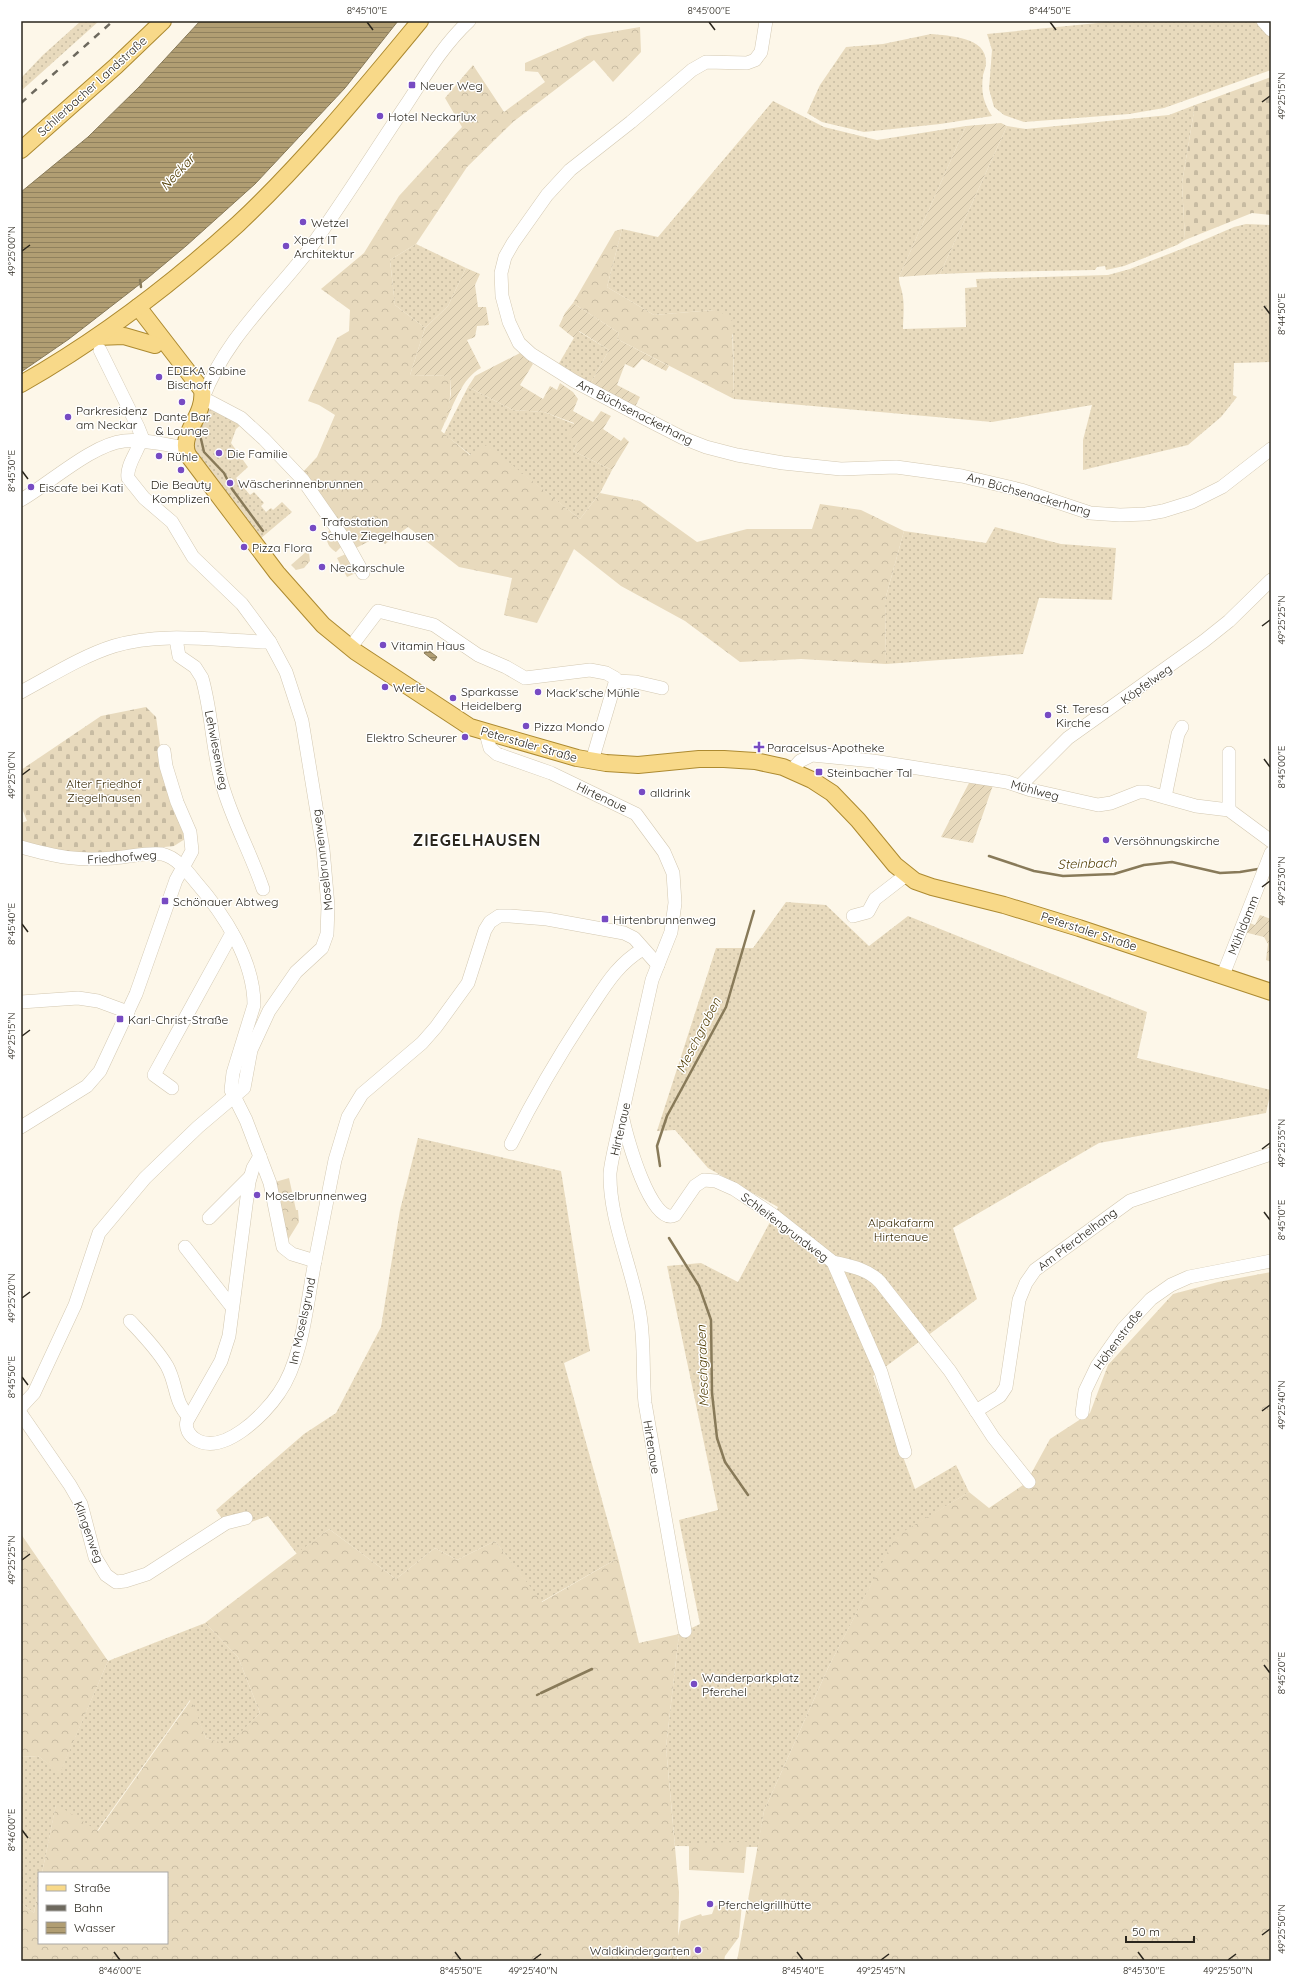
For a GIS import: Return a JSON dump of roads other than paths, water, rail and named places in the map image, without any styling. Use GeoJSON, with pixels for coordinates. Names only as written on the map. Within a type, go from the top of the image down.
{"type":"FeatureCollection","features":[{"type":"Feature","properties":{"kind":"main road","name":"Schlierbacher Landstraße"},"geometry":{"type":"LineString","coordinates":[[21,150],[116,66],[163,21]]}},
{"type":"Feature","properties":{"kind":"main road"},"geometry":{"type":"LineString","coordinates":[[98,344],[138,307],[187,268],[257,205],[323,134],[420,21]]}},
{"type":"Feature","properties":{"kind":"main road"},"geometry":{"type":"LineString","coordinates":[[138,307],[141,325],[155,345],[203,398]]}},
{"type":"Feature","properties":{"kind":"main road"},"geometry":{"type":"LineString","coordinates":[[138,307],[150,320],[169,349],[196,380],[202,390],[203,398],[200,412],[187,436],[185,448]]}},
{"type":"Feature","properties":{"kind":"main road"},"geometry":{"type":"LineString","coordinates":[[21,384],[98,344],[124,336],[155,345]]}},
{"type":"Feature","properties":{"kind":"main road","name":"Peterstaler Straße"},"geometry":{"type":"LineString","coordinates":[[185,448],[199,471],[287,584],[323,625],[350,648],[470,727],[486,733],[592,761],[638,765],[724,759],[765,763],[792,770],[823,787],[839,800],[895,866],[906,875],[924,885],[1004,905],[1223,975],[1271,992]]}},
{"type":"Feature","properties":{"kind":"street"},"geometry":{"type":"LineString","coordinates":[[363,573],[348,544],[303,480],[264,439],[241,418],[203,398],[208,385],[237,336],[307,251],[428,72],[453,38],[469,21]]}},
{"type":"Feature","properties":{"kind":"street","name":"Am Büchsenackerhang"},"geometry":{"type":"LineString","coordinates":[[766,21],[761,52],[757,59],[747,63],[706,62],[688,72],[636,118],[570,170],[553,188],[526,223],[509,250],[502,266],[501,280],[504,305],[509,322],[520,343],[526,350],[574,381],[678,436],[706,447],[736,456],[782,463],[837,468],[896,467],[962,476],[1021,490],[1090,513],[1120,515],[1146,514],[1163,511],[1201,499],[1222,487],[1271,449]]}},
{"type":"Feature","properties":{"kind":"street"},"geometry":{"type":"LineString","coordinates":[[1263,21],[1271,30]]}},
{"type":"Feature","properties":{"kind":"street"},"geometry":{"type":"LineString","coordinates":[[98,344],[136,422],[142,442]]}},
{"type":"Feature","properties":{"kind":"street"},"geometry":{"type":"LineString","coordinates":[[21,500],[88,455],[107,446],[122,442],[142,442],[185,448]]}},
{"type":"Feature","properties":{"kind":"street","name":"Moselbrunnenweg"},"geometry":{"type":"LineString","coordinates":[[21,1407],[34,1393],[75,1305],[99,1233],[145,1178],[233,1096],[244,1088],[251,1050],[269,1010],[296,972],[325,944],[328,924],[323,849],[302,721],[286,672],[270,642],[242,604],[193,557],[172,522],[144,498],[128,478],[128,469],[142,442]]}},
{"type":"Feature","properties":{"kind":"street","name":"Köpfelweg"},"geometry":{"type":"LineString","coordinates":[[1020,786],[1068,738],[1204,641],[1229,621],[1271,580]]}},
{"type":"Feature","properties":{"kind":"street"},"geometry":{"type":"LineString","coordinates":[[350,648],[378,611],[434,626],[478,655],[506,667],[525,678],[590,670],[609,674],[616,681],[636,682],[662,688]]}},
{"type":"Feature","properties":{"kind":"street"},"geometry":{"type":"LineString","coordinates":[[21,692],[110,647],[133,642],[176,639],[270,642]]}},
{"type":"Feature","properties":{"kind":"street","name":"Lehwiesenweg"},"geometry":{"type":"LineString","coordinates":[[176,639],[179,656],[195,667],[202,678],[222,782],[232,813],[250,852],[263,889]]}},
{"type":"Feature","properties":{"kind":"street"},"geometry":{"type":"LineString","coordinates":[[592,761],[616,681]]}},
{"type":"Feature","properties":{"kind":"street"},"geometry":{"type":"LineString","coordinates":[[1166,797],[1178,734],[1182,727]]}},
{"type":"Feature","properties":{"kind":"street","name":"Hirtenaue"},"geometry":{"type":"LineString","coordinates":[[486,733],[490,748],[497,754],[538,767],[623,806],[636,814],[652,833],[670,863],[675,885],[675,903],[671,932],[652,980],[622,1117],[614,1146],[610,1173],[613,1203],[640,1314],[643,1344],[642,1375],[645,1403],[685,1631]]}},
{"type":"Feature","properties":{"kind":"street"},"geometry":{"type":"LineString","coordinates":[[21,1127],[78,1093],[94,1080],[107,1058],[128,1012],[174,887],[192,851],[192,838],[177,802],[166,766],[164,751]]}},
{"type":"Feature","properties":{"kind":"street"},"geometry":{"type":"LineString","coordinates":[[1229,753],[1229,810]]}},
{"type":"Feature","properties":{"kind":"street","name":"Mühlweg"},"geometry":{"type":"LineString","coordinates":[[792,770],[805,758],[812,755],[819,755],[873,761],[1007,782],[1031,790],[1098,805],[1111,803],[1139,792],[1166,797],[1196,806],[1229,810],[1271,841]]}},
{"type":"Feature","properties":{"kind":"street","name":"Friedhofweg"},"geometry":{"type":"LineString","coordinates":[[21,847],[55,857],[76,860],[162,854],[172,858],[183,868],[220,911],[232,933],[253,985],[254,1005],[233,1073],[231,1090],[233,1096]]}},
{"type":"Feature","properties":{"kind":"street","name":"Mühldamm"},"geometry":{"type":"LineString","coordinates":[[1223,975],[1271,853]]}},
{"type":"Feature","properties":{"kind":"street"},"geometry":{"type":"LineString","coordinates":[[853,916],[868,912],[875,899],[906,875]]}},
{"type":"Feature","properties":{"kind":"street","name":"Im Moselsgrund"},"geometry":{"type":"LineString","coordinates":[[130,1321],[152,1344],[168,1367],[181,1409],[189,1417],[186,1427],[191,1435],[198,1441],[213,1444],[224,1441],[236,1434],[270,1405],[286,1382],[296,1360],[335,1160],[348,1117],[362,1094],[422,1043],[436,1027],[468,983],[485,930],[490,922],[500,916],[510,916],[547,919],[600,928],[628,935],[634,938],[643,949]]}},
{"type":"Feature","properties":{"kind":"street"},"geometry":{"type":"LineString","coordinates":[[172,1088],[154,1075],[232,933]]}},
{"type":"Feature","properties":{"kind":"street"},"geometry":{"type":"LineString","coordinates":[[511,1144],[553,1064],[620,965],[643,949],[658,965]]}},
{"type":"Feature","properties":{"kind":"street"},"geometry":{"type":"LineString","coordinates":[[21,1002],[78,998],[98,1001],[128,1012]]}},
{"type":"Feature","properties":{"kind":"street"},"geometry":{"type":"LineString","coordinates":[[233,1096],[246,1120],[270,1183],[283,1247],[292,1254],[315,1261]]}},
{"type":"Feature","properties":{"kind":"street","name":"Schleifengrundweg"},"geometry":{"type":"LineString","coordinates":[[622,1117],[626,1134],[646,1189],[662,1214],[668,1217],[675,1215],[699,1183],[704,1180],[716,1181],[734,1189],[776,1217],[833,1262],[881,1372],[905,1452]]}},
{"type":"Feature","properties":{"kind":"street","name":"Am Pferchelhang"},"geometry":{"type":"LineString","coordinates":[[976,1411],[1000,1396],[1006,1387],[1019,1300],[1026,1283],[1035,1270],[1130,1201],[1271,1154]]}},
{"type":"Feature","properties":{"kind":"street"},"geometry":{"type":"LineString","coordinates":[[189,1417],[221,1361],[230,1336],[232,1307],[249,1182],[260,1156]]}},
{"type":"Feature","properties":{"kind":"street"},"geometry":{"type":"LineString","coordinates":[[210,1218],[249,1182]]}},
{"type":"Feature","properties":{"kind":"street"},"geometry":{"type":"LineString","coordinates":[[185,1247],[232,1307]]}},
{"type":"Feature","properties":{"kind":"street","name":"Höhenstraße"},"geometry":{"type":"LineString","coordinates":[[1082,1413],[1085,1391],[1097,1366],[1123,1329],[1151,1299],[1171,1286],[1189,1277],[1271,1261]]}},
{"type":"Feature","properties":{"kind":"street"},"geometry":{"type":"LineString","coordinates":[[833,1262],[864,1271],[872,1275],[880,1282],[950,1372],[993,1437],[1029,1482]]}},
{"type":"Feature","properties":{"kind":"street","name":"Klingenweg"},"geometry":{"type":"LineString","coordinates":[[21,1414],[70,1485],[81,1504],[95,1557],[106,1574],[116,1582],[125,1581],[147,1574],[226,1524],[246,1518]]}},
{"type":"Feature","properties":{"kind":"water","name":"Neckar"},"geometry":{"type":"Polygon","coordinates":[[[200,21],[398,21],[345,88],[255,184],[149,277],[69,339],[21,372],[21,192],[88,137],[139,87],[200,21]]]}},
{"type":"Feature","properties":{"kind":"water"},"geometry":{"type":"Polygon","coordinates":[[[427,649],[437,657],[434,661],[424,653],[427,649]]]}},
{"type":"Feature","properties":{"kind":"waterway","name":"Steinbach"},"geometry":{"type":"LineString","coordinates":[[140,280],[141,287]]}},
{"type":"Feature","properties":{"kind":"waterway","name":"Steinbach"},"geometry":{"type":"LineString","coordinates":[[201,439],[204,452],[224,473],[232,489],[263,531]]}},
{"type":"Feature","properties":{"kind":"waterway","name":"Steinbach"},"geometry":{"type":"LineString","coordinates":[[989,856],[1034,871],[1063,876],[1114,874],[1144,865],[1172,862],[1220,873],[1258,869]]}},
{"type":"Feature","properties":{"kind":"waterway","name":"Meschgraben"},"geometry":{"type":"LineString","coordinates":[[660,1166],[657,1146],[667,1116],[726,1007],[754,911]]}},
{"type":"Feature","properties":{"kind":"waterway","name":"Meschgraben"},"geometry":{"type":"LineString","coordinates":[[669,1238],[699,1286],[711,1320],[712,1393],[717,1438],[725,1462],[748,1495]]}},
{"type":"Feature","properties":{"kind":"waterway"},"geometry":{"type":"LineString","coordinates":[[541,1693],[592,1669]]}},
{"type":"Feature","properties":{"kind":"railway"},"geometry":{"type":"LineString","coordinates":[[21,103],[113,21]]}},
{"type":"Feature","properties":{"kind":"place","name":"Neuer Weg"},"geometry":{"type":"Point","coordinates":[412,85]}},
{"type":"Feature","properties":{"kind":"place","name":"Hotel Neckarlux"},"geometry":{"type":"Point","coordinates":[380,116]}},
{"type":"Feature","properties":{"kind":"place","name":"Wetzel"},"geometry":{"type":"Point","coordinates":[303,222]}},
{"type":"Feature","properties":{"kind":"place","name":"Xpert IT Architektur"},"geometry":{"type":"Point","coordinates":[286,246]}},
{"type":"Feature","properties":{"kind":"place","name":"EDEKA Sabine Bischoff"},"geometry":{"type":"Point","coordinates":[159,377]}},
{"type":"Feature","properties":{"kind":"place","name":"Dante Bar & Lounge"},"geometry":{"type":"Point","coordinates":[182,402]}},
{"type":"Feature","properties":{"kind":"place","name":"Parkresidenz am Neckar"},"geometry":{"type":"Point","coordinates":[68,417]}},
{"type":"Feature","properties":{"kind":"place","name":"Die Familie"},"geometry":{"type":"Point","coordinates":[219,453]}},
{"type":"Feature","properties":{"kind":"place","name":"Rühle"},"geometry":{"type":"Point","coordinates":[159,456]}},
{"type":"Feature","properties":{"kind":"place","name":"Die Beauty Komplizen"},"geometry":{"type":"Point","coordinates":[181,470]}},
{"type":"Feature","properties":{"kind":"place","name":"Wäscherinnenbrunnen"},"geometry":{"type":"Point","coordinates":[230,483]}},
{"type":"Feature","properties":{"kind":"place","name":"Eiscafe bei Kati"},"geometry":{"type":"Point","coordinates":[31,487]}},
{"type":"Feature","properties":{"kind":"place","name":"Trafostation Schule Ziegelhausen"},"geometry":{"type":"Point","coordinates":[313,528]}},
{"type":"Feature","properties":{"kind":"place","name":"Pizza Flora"},"geometry":{"type":"Point","coordinates":[244,547]}},
{"type":"Feature","properties":{"kind":"place","name":"Neckarschule"},"geometry":{"type":"Point","coordinates":[322,567]}},
{"type":"Feature","properties":{"kind":"place","name":"Vitamin Haus"},"geometry":{"type":"Point","coordinates":[383,645]}},
{"type":"Feature","properties":{"kind":"place","name":"Werle"},"geometry":{"type":"Point","coordinates":[385,687]}},
{"type":"Feature","properties":{"kind":"place","name":"Mack'sche Mühle"},"geometry":{"type":"Point","coordinates":[538,692]}},
{"type":"Feature","properties":{"kind":"place","name":"Sparkasse Heidelberg"},"geometry":{"type":"Point","coordinates":[453,698]}},
{"type":"Feature","properties":{"kind":"place","name":"St. Teresa Kirche"},"geometry":{"type":"Point","coordinates":[1048,715]}},
{"type":"Feature","properties":{"kind":"place","name":"Pizza Mondo"},"geometry":{"type":"Point","coordinates":[526,726]}},
{"type":"Feature","properties":{"kind":"place","name":"Elektro Scheurer"},"geometry":{"type":"Point","coordinates":[465,737]}},
{"type":"Feature","properties":{"kind":"place","name":"Paracelsus-Apotheke"},"geometry":{"type":"Point","coordinates":[759,747]}},
{"type":"Feature","properties":{"kind":"place","name":"Steinbacher Tal"},"geometry":{"type":"Point","coordinates":[819,772]}},
{"type":"Feature","properties":{"kind":"place","name":"alldrink"},"geometry":{"type":"Point","coordinates":[642,792]}},
{"type":"Feature","properties":{"kind":"place","name":"Versöhnungskirche"},"geometry":{"type":"Point","coordinates":[1106,840]}},
{"type":"Feature","properties":{"kind":"place","name":"Schönauer Abtweg"},"geometry":{"type":"Point","coordinates":[165,901]}},
{"type":"Feature","properties":{"kind":"place","name":"Hirtenbrunnenweg"},"geometry":{"type":"Point","coordinates":[605,919]}},
{"type":"Feature","properties":{"kind":"place","name":"Karl-Christ-Straße"},"geometry":{"type":"Point","coordinates":[120,1019]}},
{"type":"Feature","properties":{"kind":"place","name":"Moselbrunnenweg"},"geometry":{"type":"Point","coordinates":[257,1195]}},
{"type":"Feature","properties":{"kind":"place","name":"Wanderparkplatz Pferchel"},"geometry":{"type":"Point","coordinates":[694,1684]}},
{"type":"Feature","properties":{"kind":"place","name":"Pferchelgrillhütte"},"geometry":{"type":"Point","coordinates":[710,1904]}},
{"type":"Feature","properties":{"kind":"place","name":"Waldkindergarten"},"geometry":{"type":"Point","coordinates":[698,1950]}},
{"type":"Feature","properties":{"kind":"district","name":"ZIEGELHAUSEN"},"geometry":{"type":"Point","coordinates":[477,840]}},
{"type":"Feature","properties":{"kind":"park label","name":"Alter Friedhof Ziegelhausen"},"geometry":{"type":"Point","coordinates":[104,790]}},
{"type":"Feature","properties":{"kind":"park label","name":"Alpakafarm Hirtenaue"},"geometry":{"type":"Point","coordinates":[901,1229]}}]}
